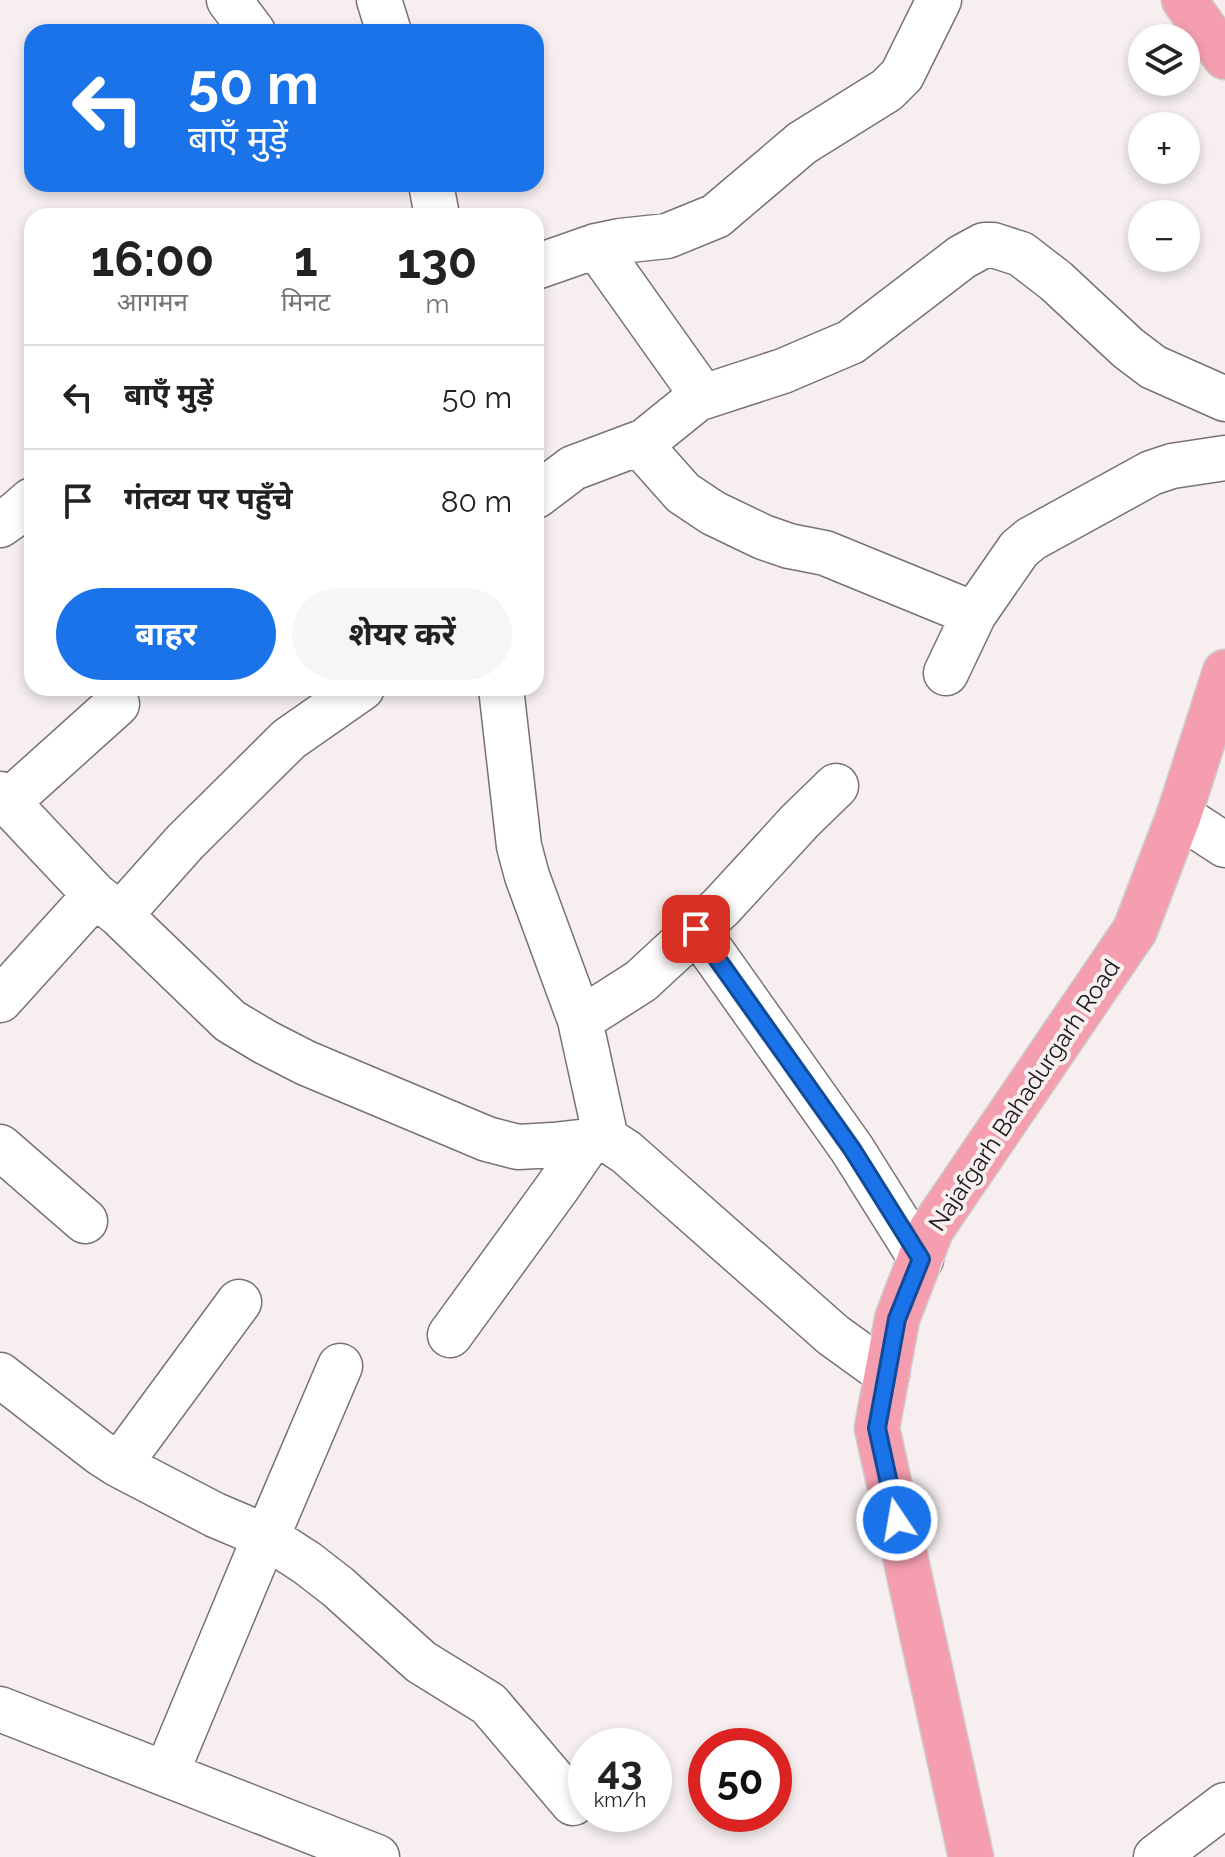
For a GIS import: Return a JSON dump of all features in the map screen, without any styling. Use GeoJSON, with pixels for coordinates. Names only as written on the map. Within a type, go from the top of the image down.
{"type":"FeatureCollection","features":[{"type":"Feature","properties":{"kind":"main road"},"geometry":{"type":"LineString","coordinates":[[1184,0],[1225,57]]}},
{"type":"Feature","properties":{"kind":"main road","name":"Najafgarh Bahadurgarh Road"},"geometry":{"type":"LineString","coordinates":[[971,1857],[877,1428],[897,1319],[931,1230],[1135,930],[1179,815],[1225,672]]}},
{"type":"Feature","properties":{"kind":"street"},"geometry":{"type":"LineString","coordinates":[[229,0],[247,24]]}},
{"type":"Feature","properties":{"kind":"street"},"geometry":{"type":"LineString","coordinates":[[379,0],[386,24]]}},
{"type":"Feature","properties":{"kind":"street"},"geometry":{"type":"LineString","coordinates":[[544,264],[596,246],[667,236],[716,216],[802,143],[887,90],[902,75],[939,0]]}},
{"type":"Feature","properties":{"kind":"street"},"geometry":{"type":"LineString","coordinates":[[544,490],[573,468],[645,441],[697,399],[783,371],[851,342],[962,257],[984,245],[1021,254],[1153,367],[1225,399]]}},
{"type":"Feature","properties":{"kind":"street"},"geometry":{"type":"LineString","coordinates":[[596,246],[697,388],[697,399]]}},
{"type":"Feature","properties":{"kind":"street"},"geometry":{"type":"LineString","coordinates":[[645,441],[643,448],[683,493],[713,513],[763,537],[825,553],[974,614]]}},
{"type":"Feature","properties":{"kind":"street"},"geometry":{"type":"LineString","coordinates":[[946,673],[974,614],[1011,558],[1031,539],[1151,473],[1172,466],[1225,458]]}},
{"type":"Feature","properties":{"kind":"street"},"geometry":{"type":"LineString","coordinates":[[0,525],[24,507]]}},
{"type":"Feature","properties":{"kind":"street"},"geometry":{"type":"LineString","coordinates":[[0,1000],[107,905],[185,842],[289,739],[351,696]]}},
{"type":"Feature","properties":{"kind":"street"},"geometry":{"type":"LineString","coordinates":[[450,1335],[557,1188],[598,1140],[580,1020],[519,846],[502,696]]}},
{"type":"Feature","properties":{"kind":"street"},"geometry":{"type":"LineString","coordinates":[[117,704],[4,798],[107,905],[230,1021],[306,1063],[487,1139],[518,1147],[598,1140],[626,1152],[833,1335],[887,1374]]}},
{"type":"Feature","properties":{"kind":"street"},"geometry":{"type":"LineString","coordinates":[[580,1020],[641,981],[721,907],[836,786]]}},
{"type":"Feature","properties":{"kind":"street"},"geometry":{"type":"LineString","coordinates":[[1179,815],[1225,845]]}},
{"type":"Feature","properties":{"kind":"street"},"geometry":{"type":"LineString","coordinates":[[696,929],[852,1149],[921,1259]]}},
{"type":"Feature","properties":{"kind":"street"},"geometry":{"type":"LineString","coordinates":[[0,1147],[85,1221]]}},
{"type":"Feature","properties":{"kind":"street"},"geometry":{"type":"LineString","coordinates":[[119,1465],[239,1302]]}},
{"type":"Feature","properties":{"kind":"street"},"geometry":{"type":"LineString","coordinates":[[166,1774],[340,1366]]}},
{"type":"Feature","properties":{"kind":"street"},"geometry":{"type":"LineString","coordinates":[[0,1375],[119,1465],[215,1515],[267,1537],[307,1563],[421,1662],[489,1704],[568,1797]]}},
{"type":"Feature","properties":{"kind":"street"},"geometry":{"type":"LineString","coordinates":[[0,1709],[377,1857]]}},
{"type":"Feature","properties":{"kind":"street"},"geometry":{"type":"LineString","coordinates":[[1156,1857],[1225,1805]]}},
{"type":"Feature","properties":{"kind":"route"},"geometry":{"type":"LineString","coordinates":[[696,929],[852,1149],[921,1259],[897,1319],[877,1428],[897,1520]]}}]}
